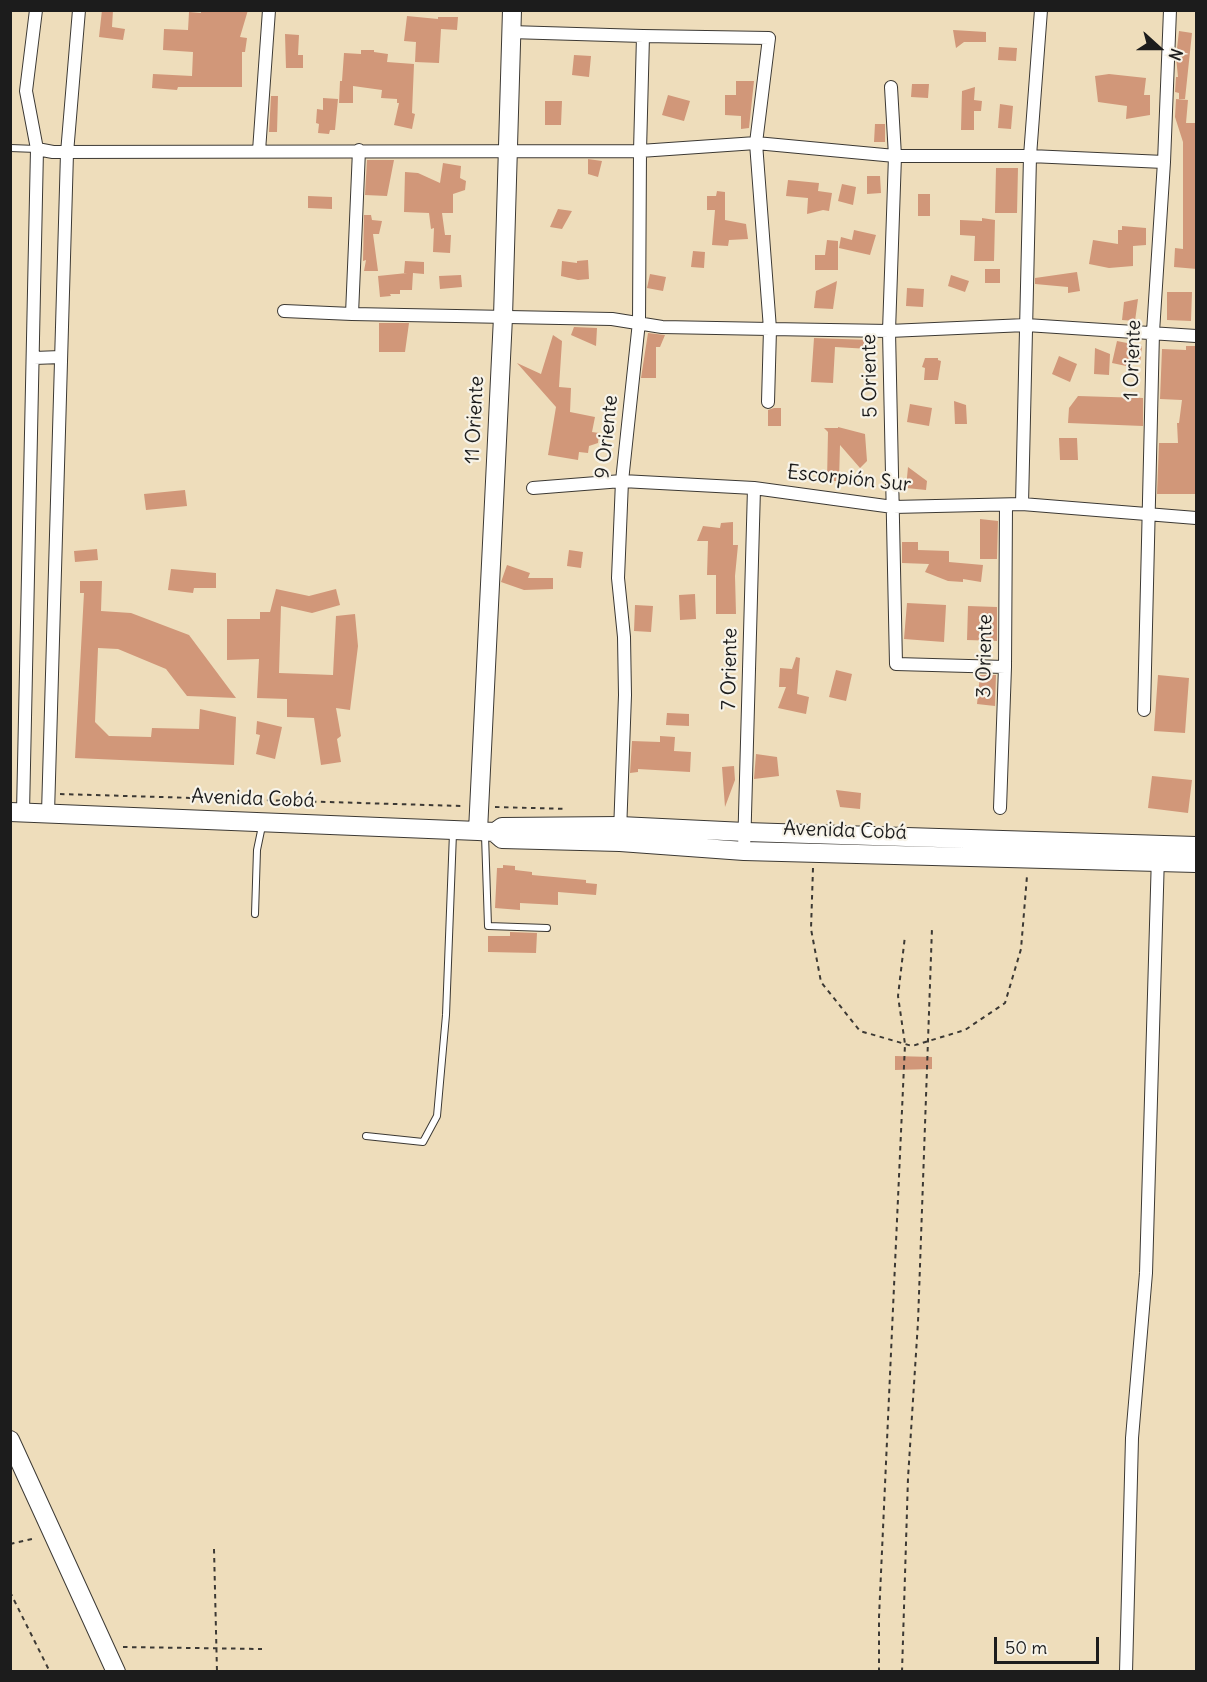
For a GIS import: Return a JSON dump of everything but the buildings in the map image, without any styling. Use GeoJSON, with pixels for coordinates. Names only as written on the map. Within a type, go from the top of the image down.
{"type":"FeatureCollection","features":[{"type":"Feature","properties":{"kind":"main road","name":"11 Oriente"},"geometry":{"type":"LineString","coordinates":[[486,832],[512,10]]}},
{"type":"Feature","properties":{"kind":"main road","name":"Avenida Cobá"},"geometry":{"type":"LineString","coordinates":[[17,812],[453,830],[486,832],[502,839],[745,832],[1158,854],[1197,864]]}},
{"type":"Feature","properties":{"kind":"main road","name":"Avenida Cobá"},"geometry":{"type":"LineString","coordinates":[[620,834],[744,851],[1028,859],[1158,854],[1197,846]]}},
{"type":"Feature","properties":{"kind":"main road"},"geometry":{"type":"LineString","coordinates":[[10,1440],[116,1671]]}},
{"type":"Feature","properties":{"kind":"street"},"geometry":{"type":"LineString","coordinates":[[17,812],[33,358],[37,149],[26,91],[36,10]]}},
{"type":"Feature","properties":{"kind":"street"},"geometry":{"type":"LineString","coordinates":[[48,813],[67,153],[80,10]]}},
{"type":"Feature","properties":{"kind":"street"},"geometry":{"type":"LineString","coordinates":[[259,151],[269,10]]}},
{"type":"Feature","properties":{"kind":"street"},"geometry":{"type":"LineString","coordinates":[[1022,504],[1030,156],[1041,10]]}},
{"type":"Feature","properties":{"kind":"street","name":"1 Oriente"},"geometry":{"type":"LineString","coordinates":[[1144,710],[1153,332],[1164,162],[1170,10]]}},
{"type":"Feature","properties":{"kind":"street"},"geometry":{"type":"LineString","coordinates":[[510,32],[769,38],[756,143],[770,329],[768,402]]}},
{"type":"Feature","properties":{"kind":"street","name":"9 Oriente"},"geometry":{"type":"LineString","coordinates":[[620,834],[625,695],[624,637],[618,579],[622,481],[639,322],[643,36]]}},
{"type":"Feature","properties":{"kind":"street","name":"5 Oriente"},"geometry":{"type":"LineString","coordinates":[[891,87],[895,156],[888,331],[896,664],[1005,667]]}},
{"type":"Feature","properties":{"kind":"street"},"geometry":{"type":"LineString","coordinates":[[37,149],[67,153],[640,150],[756,143],[895,156],[1030,156],[1164,162]]}},
{"type":"Feature","properties":{"kind":"street"},"geometry":{"type":"LineString","coordinates":[[352,314],[359,150]]}},
{"type":"Feature","properties":{"kind":"street"},"geometry":{"type":"LineString","coordinates":[[284,311],[612,319],[662,327],[888,331],[1026,325],[1197,336]]}},
{"type":"Feature","properties":{"kind":"street"},"geometry":{"type":"LineString","coordinates":[[33,358],[61,357]]}},
{"type":"Feature","properties":{"kind":"street","name":"Escorpión Sur"},"geometry":{"type":"LineString","coordinates":[[533,488],[622,481],[754,488],[893,507],[1022,504],[1148,516],[1197,518]]}},
{"type":"Feature","properties":{"kind":"street","name":"7 Oriente"},"geometry":{"type":"LineString","coordinates":[[744,851],[754,488]]}},
{"type":"Feature","properties":{"kind":"street","name":"3 Oriente"},"geometry":{"type":"LineString","coordinates":[[1000,808],[1005,667],[1006,506]]}},
{"type":"Feature","properties":{"kind":"street"},"geometry":{"type":"LineString","coordinates":[[1126,1671],[1132,1438],[1146,1273],[1158,854]]}},
{"type":"Feature","properties":{"kind":"lane"},"geometry":{"type":"LineString","coordinates":[[10,148],[37,149]]}},
{"type":"Feature","properties":{"kind":"lane"},"geometry":{"type":"LineString","coordinates":[[255,914],[257,850],[263,822]]}},
{"type":"Feature","properties":{"kind":"lane"},"geometry":{"type":"LineString","coordinates":[[366,1136],[423,1142],[437,1116],[447,992],[453,830]]}},
{"type":"Feature","properties":{"kind":"lane"},"geometry":{"type":"LineString","coordinates":[[486,832],[488,926],[547,928]]}},
{"type":"Feature","properties":{"kind":"path"},"geometry":{"type":"LineString","coordinates":[[813,853],[811,929],[821,982],[860,1031],[912,1046],[964,1030],[1005,1003],[1021,949],[1028,859]]}},
{"type":"Feature","properties":{"kind":"path"},"geometry":{"type":"LineString","coordinates":[[902,1671],[908,1478],[918,1322],[932,928]]}},
{"type":"Feature","properties":{"kind":"path"},"geometry":{"type":"LineString","coordinates":[[879,1671],[879,1617],[905,1044],[898,996],[905,936]]}},
{"type":"Feature","properties":{"kind":"path"},"geometry":{"type":"LineString","coordinates":[[10,1544],[54,1535]]}},
{"type":"Feature","properties":{"kind":"path"},"geometry":{"type":"LineString","coordinates":[[214,1550],[217,1671]]}},
{"type":"Feature","properties":{"kind":"path"},"geometry":{"type":"LineString","coordinates":[[10,1592],[50,1671]]}},
{"type":"Feature","properties":{"kind":"path"},"geometry":{"type":"LineString","coordinates":[[105,1647],[262,1649]]}}]}
